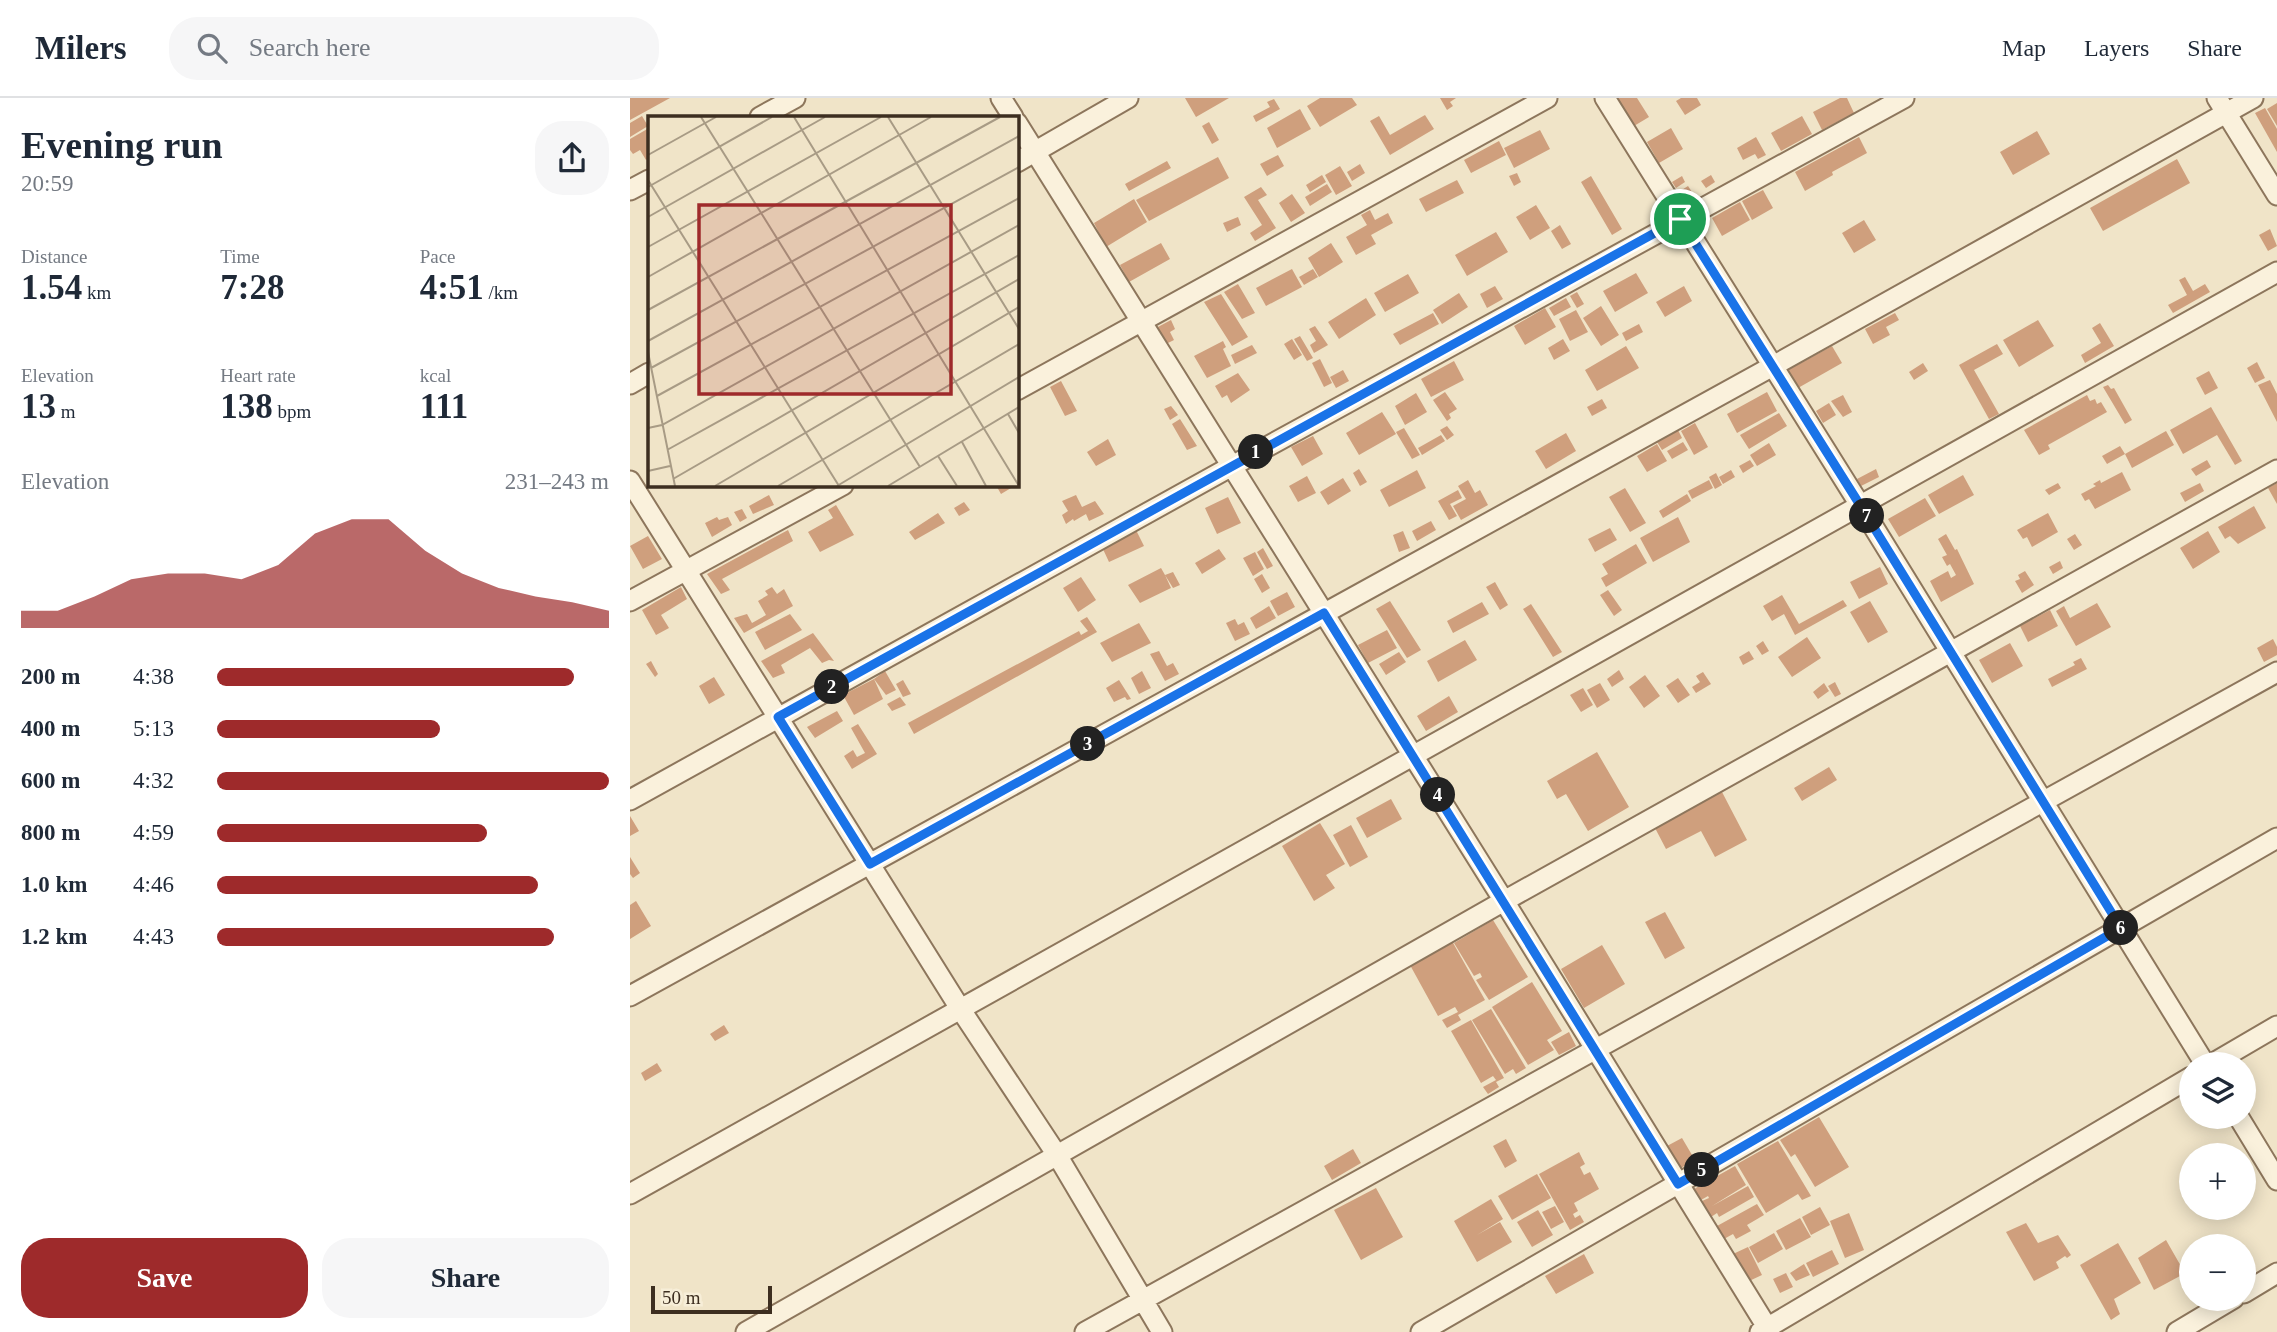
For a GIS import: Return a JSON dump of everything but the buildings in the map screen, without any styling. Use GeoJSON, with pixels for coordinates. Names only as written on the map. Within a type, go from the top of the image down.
{"type":"FeatureCollection","features":[{"type":"Feature","properties":{"kind":"street"},"geometry":{"type":"LineString","coordinates":[[762,116],[795,98]]}},
{"type":"Feature","properties":{"kind":"street"},"geometry":{"type":"LineString","coordinates":[[1001,98],[1012,116]]}},
{"type":"Feature","properties":{"kind":"street"},"geometry":{"type":"LineString","coordinates":[[1018,161],[1128,98]]}},
{"type":"Feature","properties":{"kind":"street"},"geometry":{"type":"LineString","coordinates":[[1018,389],[1547,98]]}},
{"type":"Feature","properties":{"kind":"street"},"geometry":{"type":"LineString","coordinates":[[1605,98],[2198,1052]]}},
{"type":"Feature","properties":{"kind":"street"},"geometry":{"type":"LineString","coordinates":[[630,800],[1231,466],[1904,98]]}},
{"type":"Feature","properties":{"kind":"street"},"geometry":{"type":"LineString","coordinates":[[630,996],[1773,366],[2222,105],[2253,98]]}},
{"type":"Feature","properties":{"kind":"street"},"geometry":{"type":"LineString","coordinates":[[2222,105],[2277,195]]}},
{"type":"Feature","properties":{"kind":"street"},"geometry":{"type":"LineString","coordinates":[[1018,125],[1504,901],[1766,1331],[2179,1084]]}},
{"type":"Feature","properties":{"kind":"street"},"geometry":{"type":"LineString","coordinates":[[630,190],[648,181]]}},
{"type":"Feature","properties":{"kind":"street"},"geometry":{"type":"LineString","coordinates":[[630,1194],[2277,272]]}},
{"type":"Feature","properties":{"kind":"street"},"geometry":{"type":"LineString","coordinates":[[630,384],[648,374]]}},
{"type":"Feature","properties":{"kind":"street"},"geometry":{"type":"LineString","coordinates":[[746,1332],[1504,901],[2277,470]]}},
{"type":"Feature","properties":{"kind":"street"},"geometry":{"type":"LineString","coordinates":[[630,481],[961,1010],[1056,1155],[1162,1332]]}},
{"type":"Feature","properties":{"kind":"street"},"geometry":{"type":"LineString","coordinates":[[630,601],[841,486]]}},
{"type":"Feature","properties":{"kind":"street"},"geometry":{"type":"LineString","coordinates":[[1086,1332],[1594,1048],[2277,672]]}},
{"type":"Feature","properties":{"kind":"street"},"geometry":{"type":"LineString","coordinates":[[1421,1332],[2277,838]]}},
{"type":"Feature","properties":{"kind":"street"},"geometry":{"type":"LineString","coordinates":[[2233,1052],[2277,1026]]}},
{"type":"Feature","properties":{"kind":"street"},"geometry":{"type":"LineString","coordinates":[[2246,1129],[2277,1180]]}},
{"type":"Feature","properties":{"kind":"street"},"geometry":{"type":"LineString","coordinates":[[2256,1286],[2277,1273]]}},
{"type":"Feature","properties":{"kind":"street"},"geometry":{"type":"LineString","coordinates":[[2177,1332],[2212,1311]]}},
{"type":"Feature","properties":{"kind":"route"},"geometry":{"type":"LineString","coordinates":[[1680,219],[2121,928],[1678,1184],[1324,613],[870,864],[778,717],[1680,219]]}}]}
